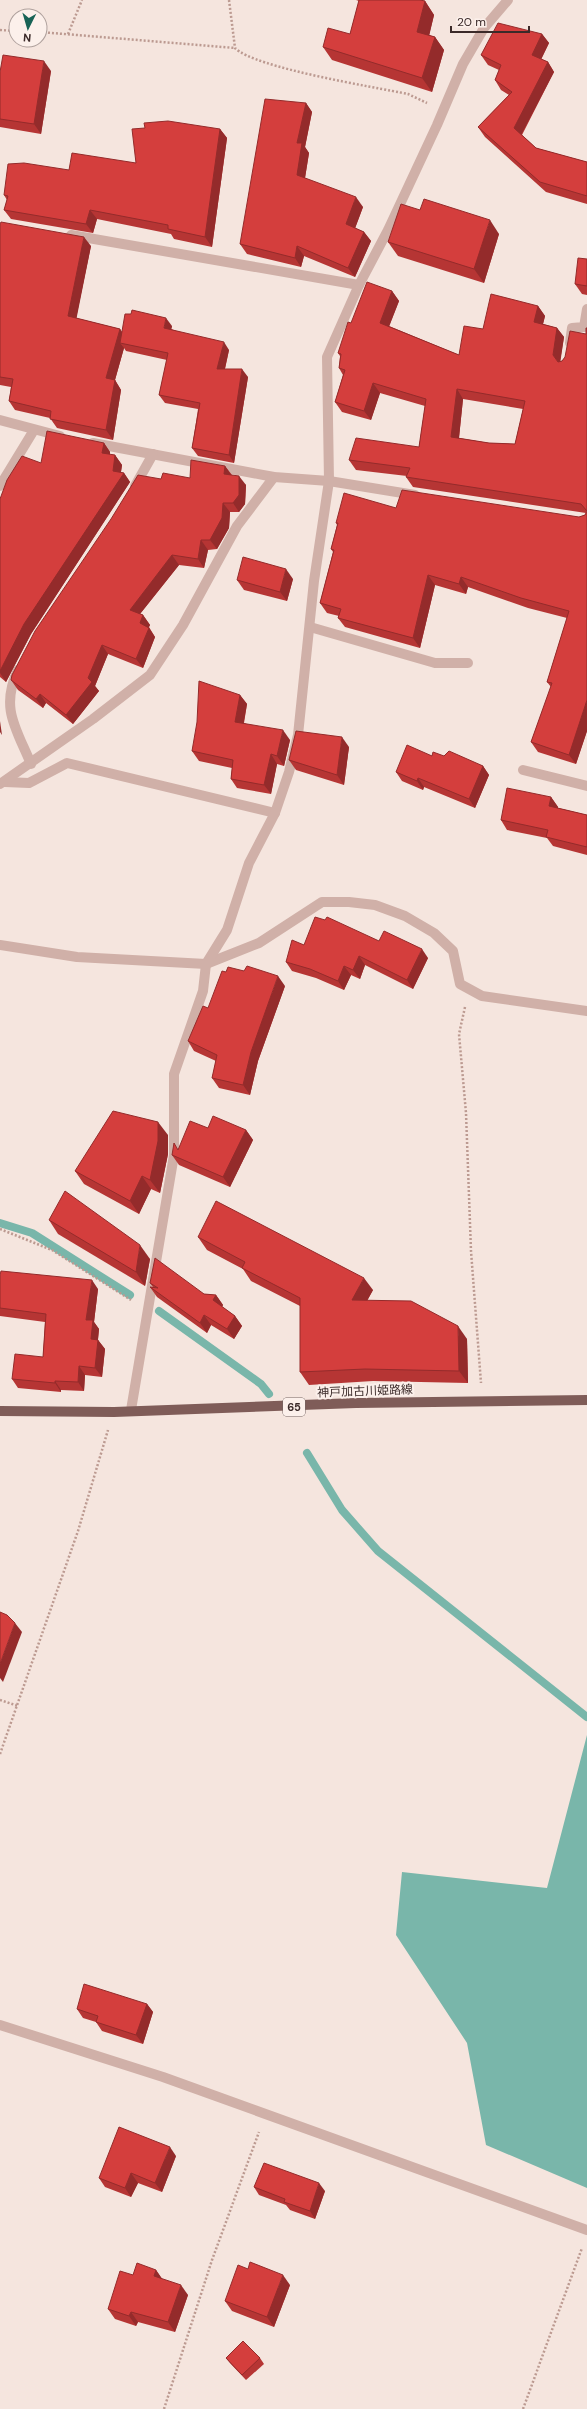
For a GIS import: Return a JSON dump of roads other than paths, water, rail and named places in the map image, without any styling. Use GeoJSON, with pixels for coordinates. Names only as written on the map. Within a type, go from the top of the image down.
{"type":"FeatureCollection","features":[{"type":"Feature","properties":{"kind":"main road","name":"神戸加古川姫路線"},"geometry":{"type":"LineString","coordinates":[[0,1411],[114,1412],[131,1410],[292,1407],[356,1403],[587,1400]]}},
{"type":"Feature","properties":{"kind":"street"},"geometry":{"type":"LineString","coordinates":[[131,1410],[174,1155],[174,1074],[203,992],[206,964],[227,930],[249,863],[275,813],[289,772],[298,735],[329,481],[327,358],[359,285],[388,230],[444,110],[466,58],[484,28],[508,0]]}},
{"type":"Feature","properties":{"kind":"street"},"geometry":{"type":"LineString","coordinates":[[61,234],[359,285]]}},
{"type":"Feature","properties":{"kind":"street"},"geometry":{"type":"LineString","coordinates":[[568,350],[572,328],[584,327],[587,309]]}},
{"type":"Feature","properties":{"kind":"street"},"geometry":{"type":"LineString","coordinates":[[0,420],[69,438]]}},
{"type":"Feature","properties":{"kind":"street"},"geometry":{"type":"LineString","coordinates":[[0,486],[34,430]]}},
{"type":"Feature","properties":{"kind":"street"},"geometry":{"type":"LineString","coordinates":[[84,441],[274,477],[329,481],[428,497]]}},
{"type":"Feature","properties":{"kind":"street"},"geometry":{"type":"LineString","coordinates":[[129,496],[153,454]]}},
{"type":"Feature","properties":{"kind":"street"},"geometry":{"type":"LineString","coordinates":[[3,783],[93,719],[150,675],[183,625],[237,526],[274,477]]}},
{"type":"Feature","properties":{"kind":"street"},"geometry":{"type":"LineString","coordinates":[[310,627],[435,663],[468,663]]}},
{"type":"Feature","properties":{"kind":"street"},"geometry":{"type":"LineString","coordinates":[[22,662],[10,686],[8,699],[10,713],[31,764]]}},
{"type":"Feature","properties":{"kind":"street"},"geometry":{"type":"LineString","coordinates":[[3,783],[29,783],[67,762],[275,813]]}},
{"type":"Feature","properties":{"kind":"street"},"geometry":{"type":"LineString","coordinates":[[523,770],[587,786]]}},
{"type":"Feature","properties":{"kind":"street"},"geometry":{"type":"LineString","coordinates":[[0,945],[77,957],[206,964],[259,942],[322,902],[376,905],[405,916],[434,933],[454,951],[460,984],[472,992],[482,996],[587,1011]]}},
{"type":"Feature","properties":{"kind":"street"},"geometry":{"type":"LineString","coordinates":[[0,2025],[163,2077],[587,2230]]}},
{"type":"Feature","properties":{"kind":"water"},"geometry":{"type":"Polygon","coordinates":[[[587,1735],[587,2188],[486,2145],[467,2043],[396,1935],[402,1872],[547,1888],[587,1735]]]}},
{"type":"Feature","properties":{"kind":"waterway"},"geometry":{"type":"LineString","coordinates":[[0,1223],[32,1233],[130,1295]]}},
{"type":"Feature","properties":{"kind":"waterway"},"geometry":{"type":"LineString","coordinates":[[159,1311],[261,1384],[269,1394]]}},
{"type":"Feature","properties":{"kind":"waterway"},"geometry":{"type":"LineString","coordinates":[[307,1453],[342,1510],[378,1551],[587,1717]]}}]}
